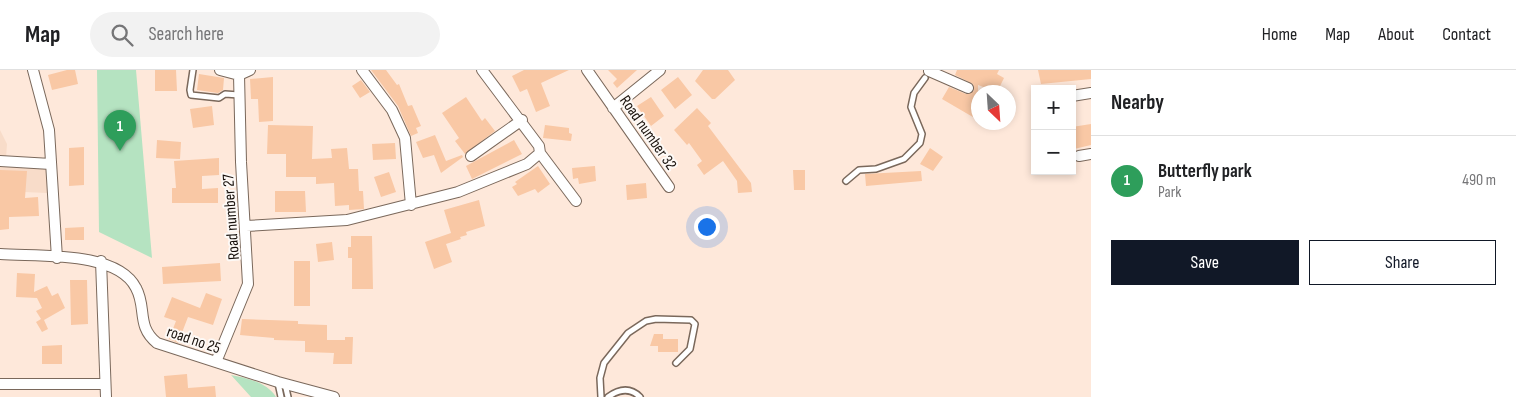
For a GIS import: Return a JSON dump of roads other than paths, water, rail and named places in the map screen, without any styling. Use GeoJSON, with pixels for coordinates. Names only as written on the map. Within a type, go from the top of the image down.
{"type":"FeatureCollection","features":[{"type":"Feature","properties":{"kind":"street"},"geometry":{"type":"LineString","coordinates":[[33,70],[48,130],[57,258]]}},
{"type":"Feature","properties":{"kind":"street"},"geometry":{"type":"LineString","coordinates":[[220,70],[239,75],[250,70]]}},
{"type":"Feature","properties":{"kind":"street"},"geometry":{"type":"LineString","coordinates":[[362,70],[392,110],[404,138],[411,204]]}},
{"type":"Feature","properties":{"kind":"street"},"geometry":{"type":"LineString","coordinates":[[482,70],[522,120],[540,150],[576,201]]}},
{"type":"Feature","properties":{"kind":"street","name":"Road number 32"},"geometry":{"type":"LineString","coordinates":[[587,70],[669,187]]}},
{"type":"Feature","properties":{"kind":"street"},"geometry":{"type":"LineString","coordinates":[[613,108],[660,70]]}},
{"type":"Feature","properties":{"kind":"street"},"geometry":{"type":"LineString","coordinates":[[928,73],[968,88]]}},
{"type":"Feature","properties":{"kind":"street","name":"Road number 27"},"geometry":{"type":"LineString","coordinates":[[216,362],[248,284],[241,162],[239,75]]}},
{"type":"Feature","properties":{"kind":"street"},"geometry":{"type":"LineString","coordinates":[[1076,95],[1091,93]]}},
{"type":"Feature","properties":{"kind":"street"},"geometry":{"type":"LineString","coordinates":[[471,156],[522,120]]}},
{"type":"Feature","properties":{"kind":"street"},"geometry":{"type":"LineString","coordinates":[[246,226],[347,220],[458,192],[527,164],[540,150]]}},
{"type":"Feature","properties":{"kind":"street"},"geometry":{"type":"LineString","coordinates":[[1079,156],[1091,154]]}},
{"type":"Feature","properties":{"kind":"street"},"geometry":{"type":"LineString","coordinates":[[0,161],[51,164]]}},
{"type":"Feature","properties":{"kind":"street","name":"road no 25"},"geometry":{"type":"LineString","coordinates":[[0,254],[101,259],[119,269],[136,288],[147,335],[157,343],[281,383],[334,397]]}},
{"type":"Feature","properties":{"kind":"street"},"geometry":{"type":"LineString","coordinates":[[101,259],[106,397]]}},
{"type":"Feature","properties":{"kind":"street"},"geometry":{"type":"LineString","coordinates":[[0,384],[105,384]]}},
{"type":"Feature","properties":{"kind":"lane"},"geometry":{"type":"LineString","coordinates":[[193,70],[191,95],[220,98],[225,94],[240,95]]}},
{"type":"Feature","properties":{"kind":"lane"},"geometry":{"type":"LineString","coordinates":[[846,181],[859,170],[876,169],[904,159],[920,143],[922,134],[911,107],[914,93],[928,73]]}},
{"type":"Feature","properties":{"kind":"lane"},"geometry":{"type":"LineString","coordinates":[[601,397],[600,378],[604,363],[628,332],[646,321],[691,320],[695,324],[690,349],[676,363]]}},
{"type":"Feature","properties":{"kind":"lane"},"geometry":{"type":"LineString","coordinates":[[281,383],[281,397]]}},
{"type":"Feature","properties":{"kind":"lane"},"geometry":{"type":"LineString","coordinates":[[281,383],[288,397]]}},
{"type":"Feature","properties":{"kind":"lane"},"geometry":{"type":"LineString","coordinates":[[608,397],[618,390],[627,390],[640,397]]}},
{"type":"Feature","properties":{"kind":"place","name":"Butterfly park"},"geometry":{"type":"Point","coordinates":[120,151]}}]}
